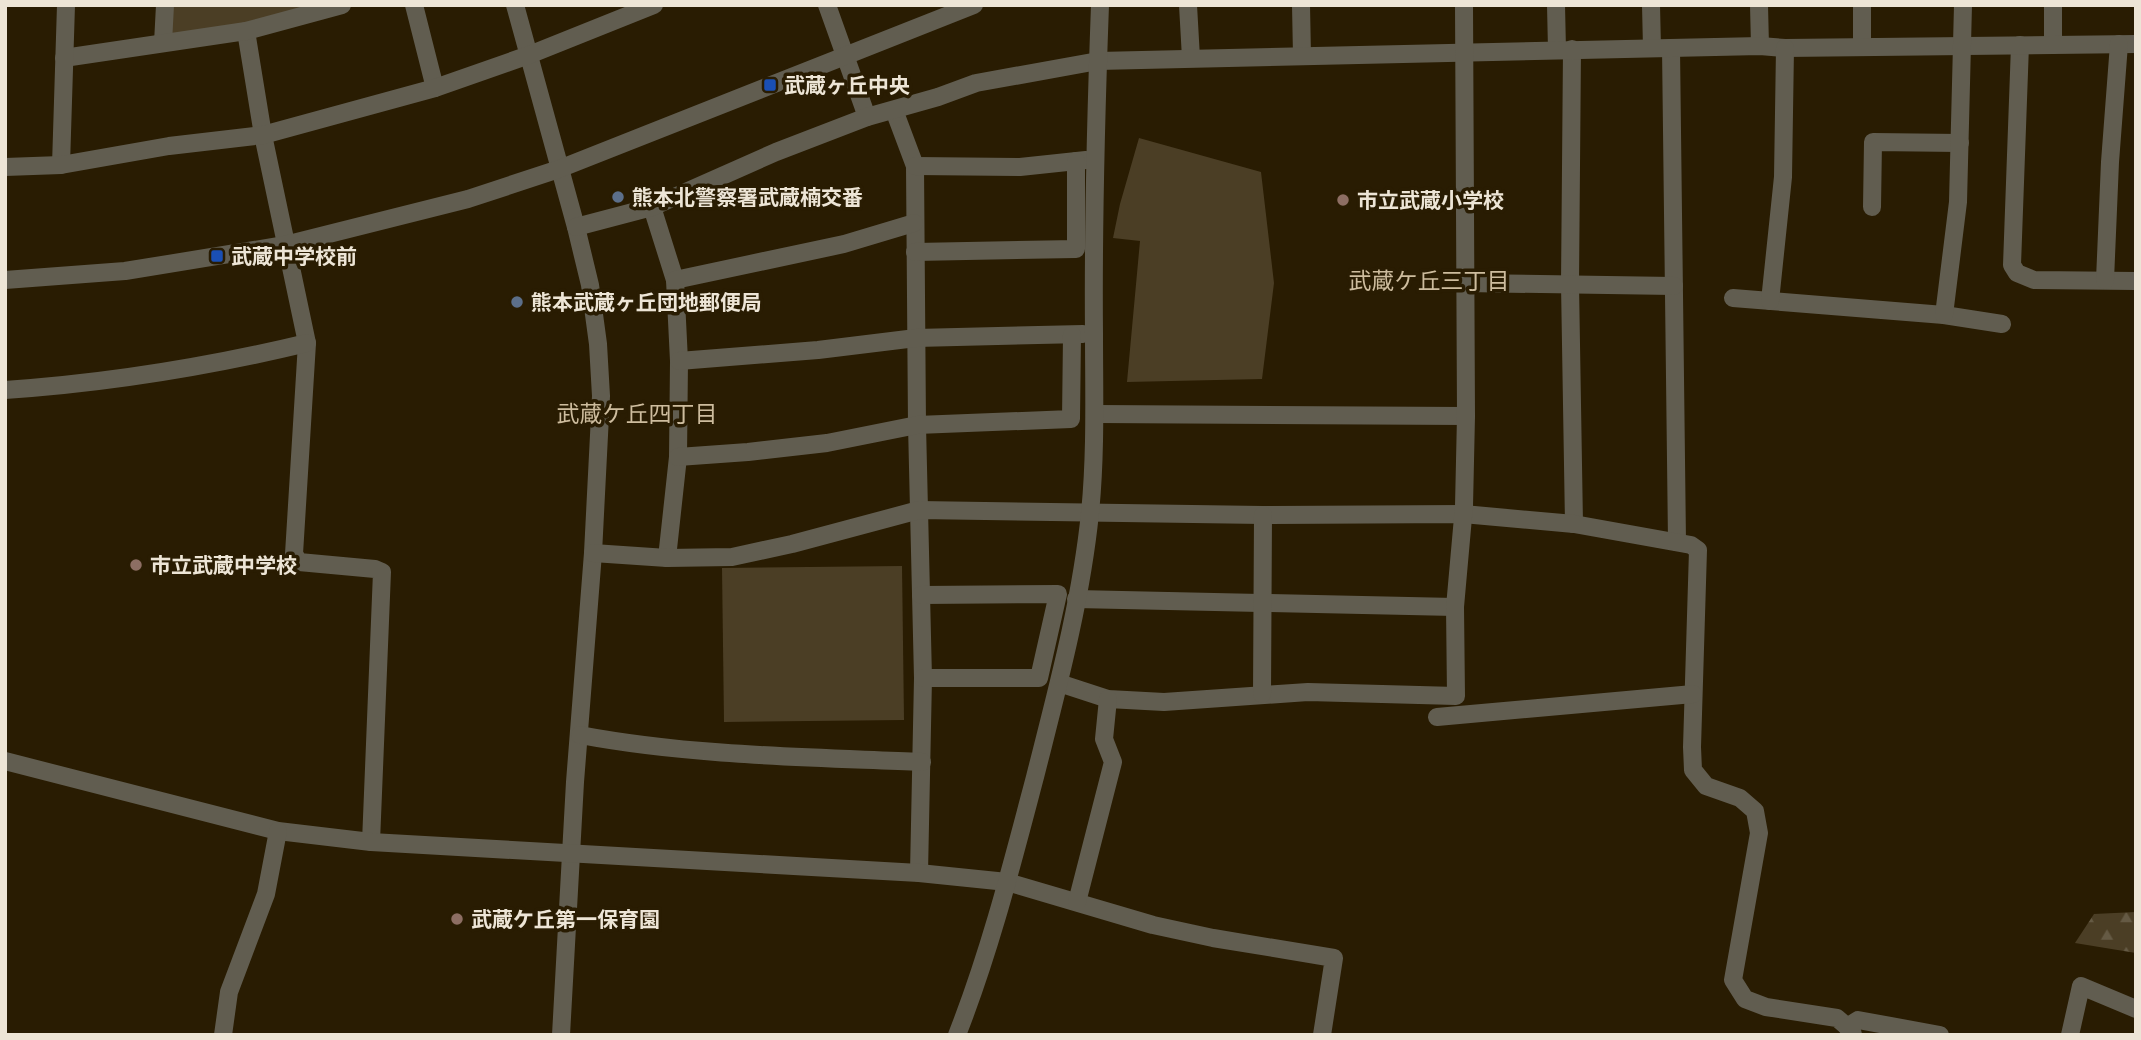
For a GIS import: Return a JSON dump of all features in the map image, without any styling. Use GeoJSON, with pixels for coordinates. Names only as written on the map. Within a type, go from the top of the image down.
{"type":"FeatureCollection","features":[{"type":"Feature","properties":{"kind":"street"},"geometry":{"type":"LineString","coordinates":[[61,165],[66,5]]}},
{"type":"Feature","properties":{"kind":"street"},"geometry":{"type":"LineString","coordinates":[[163,43],[165,5]]}},
{"type":"Feature","properties":{"kind":"street"},"geometry":{"type":"LineString","coordinates":[[64,58],[246,32],[311,9],[342,5]]}},
{"type":"Feature","properties":{"kind":"street"},"geometry":{"type":"LineString","coordinates":[[414,5],[435,88]]}},
{"type":"Feature","properties":{"kind":"street"},"geometry":{"type":"LineString","coordinates":[[514,5],[590,285],[598,344],[601,396],[561,1035]]}},
{"type":"Feature","properties":{"kind":"street"},"geometry":{"type":"LineString","coordinates":[[5,167],[61,165],[169,146],[263,135],[435,88],[529,55],[624,11],[654,5]]}},
{"type":"Feature","properties":{"kind":"street"},"geometry":{"type":"LineString","coordinates":[[827,5],[867,117]]}},
{"type":"Feature","properties":{"kind":"street"},"geometry":{"type":"LineString","coordinates":[[5,280],[125,271],[285,245],[468,199],[559,169],[974,5]]}},
{"type":"Feature","properties":{"kind":"street"},"geometry":{"type":"LineString","coordinates":[[957,1035],[979,979],[1059,683],[1090,512],[1096,414],[1094,334],[1100,5]]}},
{"type":"Feature","properties":{"kind":"street"},"geometry":{"type":"LineString","coordinates":[[1188,5],[1191,58]]}},
{"type":"Feature","properties":{"kind":"street"},"geometry":{"type":"LineString","coordinates":[[1301,5],[1302,56]]}},
{"type":"Feature","properties":{"kind":"street"},"geometry":{"type":"LineString","coordinates":[[1059,683],[1108,699],[1164,702],[1308,692],[1456,696],[1455,607],[1463,514],[1466,416],[1464,5]]}},
{"type":"Feature","properties":{"kind":"street"},"geometry":{"type":"LineString","coordinates":[[1556,5],[1564,50],[1574,524]]}},
{"type":"Feature","properties":{"kind":"street"},"geometry":{"type":"LineString","coordinates":[[1651,5],[1652,48]]}},
{"type":"Feature","properties":{"kind":"street"},"geometry":{"type":"LineString","coordinates":[[1759,5],[1760,46]]}},
{"type":"Feature","properties":{"kind":"street"},"geometry":{"type":"LineString","coordinates":[[1862,5],[1863,47]]}},
{"type":"Feature","properties":{"kind":"street"},"geometry":{"type":"LineString","coordinates":[[1944,315],[1958,202],[1963,5]]}},
{"type":"Feature","properties":{"kind":"street"},"geometry":{"type":"LineString","coordinates":[[2053,5],[2053,45]]}},
{"type":"Feature","properties":{"kind":"street"},"geometry":{"type":"LineString","coordinates":[[246,32],[263,135],[307,343],[294,555],[299,562],[382,572],[371,842]]}},
{"type":"Feature","properties":{"kind":"street"},"geometry":{"type":"LineString","coordinates":[[576,227],[652,206],[776,152],[867,117],[976,83],[1098,61],[1760,46],[1785,48],[2127,44],[2110,162],[2105,280]]}},
{"type":"Feature","properties":{"kind":"street"},"geometry":{"type":"LineString","coordinates":[[2020,45],[2012,265],[2017,273],[2034,280],[2136,281]]}},
{"type":"Feature","properties":{"kind":"street"},"geometry":{"type":"LineString","coordinates":[[1671,48],[1677,542]]}},
{"type":"Feature","properties":{"kind":"street"},"geometry":{"type":"LineString","coordinates":[[1770,301],[1783,177],[1785,48]]}},
{"type":"Feature","properties":{"kind":"street"},"geometry":{"type":"LineString","coordinates":[[894,110],[915,166],[923,678],[919,873]]}},
{"type":"Feature","properties":{"kind":"street"},"geometry":{"type":"LineString","coordinates":[[1872,207],[1873,142],[1960,144]]}},
{"type":"Feature","properties":{"kind":"street"},"geometry":{"type":"LineString","coordinates":[[915,166],[1020,167],[1096,159]]}},
{"type":"Feature","properties":{"kind":"street"},"geometry":{"type":"LineString","coordinates":[[915,252],[1076,249],[1076,161]]}},
{"type":"Feature","properties":{"kind":"street"},"geometry":{"type":"LineString","coordinates":[[652,206],[675,280],[679,361],[678,457],[667,558]]}},
{"type":"Feature","properties":{"kind":"street"},"geometry":{"type":"LineString","coordinates":[[675,280],[844,244],[914,223]]}},
{"type":"Feature","properties":{"kind":"street"},"geometry":{"type":"LineString","coordinates":[[1465,283],[1674,286]]}},
{"type":"Feature","properties":{"kind":"street"},"geometry":{"type":"LineString","coordinates":[[1733,298],[1944,315],[2001,324]]}},
{"type":"Feature","properties":{"kind":"street"},"geometry":{"type":"LineString","coordinates":[[679,361],[756,356],[916,338],[1094,334]]}},
{"type":"Feature","properties":{"kind":"street"},"geometry":{"type":"LineString","coordinates":[[678,457],[827,443],[917,425],[1071,419],[1072,335]]}},
{"type":"Feature","properties":{"kind":"street"},"geometry":{"type":"LineString","coordinates":[[5,390],[74,386],[155,374],[307,343]]}},
{"type":"Feature","properties":{"kind":"street"},"geometry":{"type":"LineString","coordinates":[[1096,414],[1466,416]]}},
{"type":"Feature","properties":{"kind":"street"},"geometry":{"type":"LineString","coordinates":[[593,553],[667,558],[732,557],[919,510],[1263,515],[1463,514],[1574,524],[1691,545],[1698,550],[1693,770],[1706,786],[1740,798],[1755,811],[1759,832],[1733,980],[1745,999],[1766,1007],[1837,1018],[1850,1031],[1858,1020],[1940,1035]]}},
{"type":"Feature","properties":{"kind":"street"},"geometry":{"type":"LineString","coordinates":[[1262,694],[1263,515]]}},
{"type":"Feature","properties":{"kind":"street"},"geometry":{"type":"LineString","coordinates":[[921,596],[1058,594],[1039,678],[923,678]]}},
{"type":"Feature","properties":{"kind":"street"},"geometry":{"type":"LineString","coordinates":[[1076,600],[1455,607]]}},
{"type":"Feature","properties":{"kind":"street"},"geometry":{"type":"LineString","coordinates":[[1437,717],[1693,694]]}},
{"type":"Feature","properties":{"kind":"street"},"geometry":{"type":"LineString","coordinates":[[1077,902],[1113,762],[1104,739],[1108,699]]}},
{"type":"Feature","properties":{"kind":"street"},"geometry":{"type":"LineString","coordinates":[[580,735],[625,743],[710,751],[922,762]]}},
{"type":"Feature","properties":{"kind":"street"},"geometry":{"type":"LineString","coordinates":[[5,761],[278,831],[371,842],[919,873],[1007,882],[1153,925],[1201,936],[1334,958],[1322,1035]]}},
{"type":"Feature","properties":{"kind":"street"},"geometry":{"type":"LineString","coordinates":[[223,1035],[229,992],[266,894],[278,831]]}},
{"type":"Feature","properties":{"kind":"street"},"geometry":{"type":"LineString","coordinates":[[2070,1035],[2081,986],[2136,1009]]}},
{"type":"Feature","properties":{"kind":"green space"},"geometry":{"type":"Polygon","coordinates":[[[165,5],[310,5],[312,14],[163,43],[165,5]]]}},
{"type":"Feature","properties":{"kind":"green space"},"geometry":{"type":"Polygon","coordinates":[[[1139,138],[1261,172],[1274,283],[1262,379],[1127,382],[1140,241],[1113,238],[1139,138]]]}},
{"type":"Feature","properties":{"kind":"green space"},"geometry":{"type":"Polygon","coordinates":[[[902,566],[904,720],[724,722],[722,568],[902,566]]]}},
{"type":"Feature","properties":{"kind":"green space"},"geometry":{"type":"Polygon","coordinates":[[[2136,912],[2136,953],[2075,943],[2094,914],[2136,912]]]}},
{"type":"Feature","properties":{"kind":"place","name":"武蔵ヶ丘中央"},"geometry":{"type":"Point","coordinates":[770,85]}},
{"type":"Feature","properties":{"kind":"place","name":"熊本北警察署武蔵楠交番"},"geometry":{"type":"Point","coordinates":[618,197]}},
{"type":"Feature","properties":{"kind":"place","name":"市立武蔵小学校"},"geometry":{"type":"Point","coordinates":[1343,200]}},
{"type":"Feature","properties":{"kind":"place","name":"武蔵中学校前"},"geometry":{"type":"Point","coordinates":[217,256]}},
{"type":"Feature","properties":{"kind":"place","name":"熊本武蔵ヶ丘団地郵便局"},"geometry":{"type":"Point","coordinates":[517,302]}},
{"type":"Feature","properties":{"kind":"place","name":"市立武蔵中学校"},"geometry":{"type":"Point","coordinates":[136,565]}},
{"type":"Feature","properties":{"kind":"place","name":"武蔵ケ丘第一保育園"},"geometry":{"type":"Point","coordinates":[457,919]}},
{"type":"Feature","properties":{"kind":"district","name":"武蔵ケ丘三丁目"},"geometry":{"type":"Point","coordinates":[1429,281]}},
{"type":"Feature","properties":{"kind":"district","name":"武蔵ケ丘四丁目"},"geometry":{"type":"Point","coordinates":[637,414]}}]}
